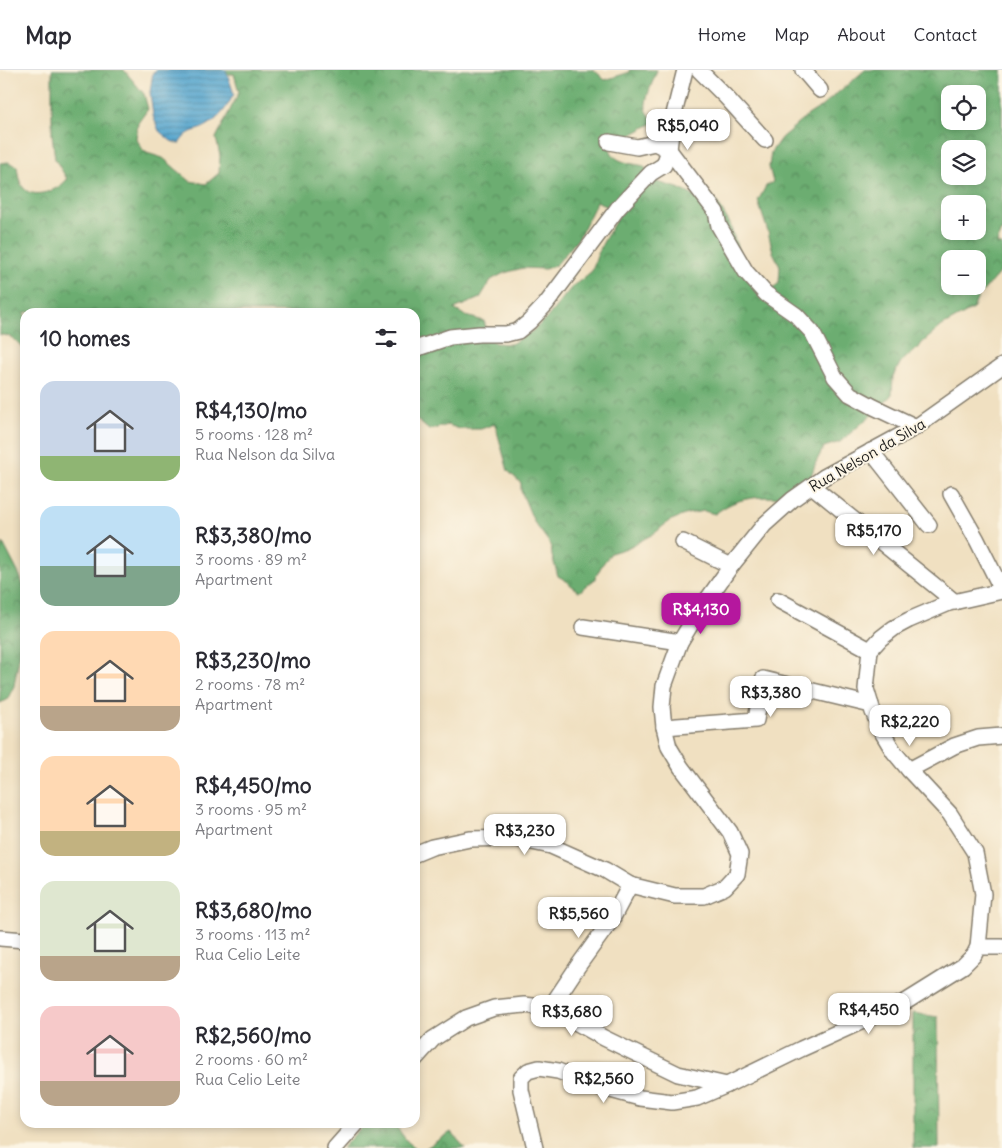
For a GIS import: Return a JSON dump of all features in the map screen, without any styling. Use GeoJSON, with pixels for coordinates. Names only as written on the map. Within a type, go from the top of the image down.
{"type":"FeatureCollection","features":[{"type":"Feature","properties":{"kind":"street"},"geometry":{"type":"LineString","coordinates":[[420,347],[450,337],[506,334],[518,330],[529,322],[546,304],[618,208],[651,173],[664,165],[669,150],[672,122],[685,70]]}},
{"type":"Feature","properties":{"kind":"street"},"geometry":{"type":"LineString","coordinates":[[699,70],[765,140]]}},
{"type":"Feature","properties":{"kind":"street"},"geometry":{"type":"LineString","coordinates":[[803,70],[820,90]]}},
{"type":"Feature","properties":{"kind":"street"},"geometry":{"type":"LineString","coordinates":[[609,142],[637,146],[655,143],[669,150],[716,212],[719,226],[746,272],[766,294],[796,315],[812,332],[835,377],[850,394],[916,427]]}},
{"type":"Feature","properties":{"kind":"street","name":"Rua Nelson da Silva"},"geometry":{"type":"LineString","coordinates":[[420,852],[432,847],[470,839],[513,838],[551,846],[605,870],[630,885],[675,896],[704,896],[725,887],[737,874],[740,854],[730,832],[681,767],[669,747],[664,727],[662,707],[664,686],[680,642],[731,566],[764,526],[793,500],[824,477],[916,427],[1001,371]]}},
{"type":"Feature","properties":{"kind":"street"},"geometry":{"type":"LineString","coordinates":[[871,451],[929,525]]}},
{"type":"Feature","properties":{"kind":"street"},"geometry":{"type":"LineString","coordinates":[[812,486],[955,602]]}},
{"type":"Feature","properties":{"kind":"street"},"geometry":{"type":"LineString","coordinates":[[534,1148],[521,1090],[521,1078],[528,1071],[539,1068],[558,1071],[596,1086],[640,1098],[672,1102],[697,1098],[907,1002],[963,966],[974,955],[978,947],[983,894],[975,853],[950,814],[894,752],[882,732],[866,689],[870,650],[894,628],[949,603],[1002,590],[951,494]]}},
{"type":"Feature","properties":{"kind":"street"},"geometry":{"type":"LineString","coordinates":[[682,542],[731,566]]}},
{"type":"Feature","properties":{"kind":"street"},"geometry":{"type":"LineString","coordinates":[[778,600],[870,650]]}},
{"type":"Feature","properties":{"kind":"street"},"geometry":{"type":"LineString","coordinates":[[583,627],[680,642]]}},
{"type":"Feature","properties":{"kind":"street"},"geometry":{"type":"LineString","coordinates":[[664,727],[756,720],[763,679],[871,704]]}},
{"type":"Feature","properties":{"kind":"street"},"geometry":{"type":"LineString","coordinates":[[909,770],[954,746],[978,738],[1002,736]]}},
{"type":"Feature","properties":{"kind":"street"},"geometry":{"type":"LineString","coordinates":[[550,1008],[612,919],[630,885]]}},
{"type":"Feature","properties":{"kind":"street"},"geometry":{"type":"LineString","coordinates":[[0,938],[20,940]]}},
{"type":"Feature","properties":{"kind":"street"},"geometry":{"type":"LineString","coordinates":[[978,947],[1002,947]]}},
{"type":"Feature","properties":{"kind":"street"},"geometry":{"type":"LineString","coordinates":[[420,1053],[433,1039],[466,1018],[494,1008],[524,1005],[550,1008],[604,1038],[678,1074],[726,1085]]}},
{"type":"Feature","properties":{"kind":"street"},"geometry":{"type":"LineString","coordinates":[[336,1148],[353,1128]]}},
{"type":"Feature","properties":{"kind":"green space"},"geometry":{"type":"Polygon","coordinates":[[[52,70],[124,70],[144,94],[148,109],[138,123],[136,138],[143,150],[163,158],[190,181],[206,184],[219,173],[220,156],[216,138],[239,92],[234,74],[180,70],[594,70],[605,80],[630,72],[629,70],[657,70],[646,105],[653,123],[614,144],[610,148],[612,153],[623,162],[644,166],[651,177],[657,182],[678,188],[706,202],[717,202],[730,224],[745,272],[765,295],[779,283],[780,266],[773,252],[758,201],[766,186],[773,182],[769,167],[771,152],[781,138],[865,70],[1002,70],[1002,231],[1000,232],[997,245],[1002,245],[1000,272],[986,288],[986,250],[941,250],[941,295],[980,295],[973,309],[942,326],[901,362],[893,376],[892,394],[882,406],[840,442],[824,447],[810,479],[787,498],[749,498],[723,508],[715,514],[704,511],[687,514],[669,521],[655,533],[627,548],[611,553],[594,580],[579,592],[558,576],[551,545],[534,522],[521,491],[521,483],[508,471],[495,424],[481,429],[460,429],[448,425],[429,430],[420,422],[420,308],[20,308],[20,345],[11,337],[0,335],[0,163],[8,162],[17,166],[18,176],[24,189],[32,193],[43,193],[55,189],[67,179],[55,159],[52,134],[52,70]],[[597,201],[579,238],[556,265],[545,269],[523,268],[504,273],[491,280],[480,298],[454,309],[466,316],[484,321],[490,339],[495,343],[511,344],[531,332],[546,319],[571,288],[592,271],[599,250],[623,207],[609,208],[597,201]]]}},
{"type":"Feature","properties":{"kind":"green space"},"geometry":{"type":"Polygon","coordinates":[[[3,543],[20,576],[20,652],[14,686],[7,700],[0,703],[0,550],[3,543]]]}},
{"type":"Feature","properties":{"kind":"green space"},"geometry":{"type":"Polygon","coordinates":[[[913,1013],[938,1017],[939,1148],[913,1148],[913,1013]]]}},
{"type":"Feature","properties":{"kind":"green space"},"geometry":{"type":"Polygon","coordinates":[[[360,1128],[397,1128],[415,1148],[342,1148],[360,1128]]]}},
{"type":"Feature","properties":{"kind":"green space"},"geometry":{"type":"Polygon","coordinates":[[[451,1132],[465,1148],[426,1148],[451,1132]]]}},
{"type":"Feature","properties":{"kind":"water"},"geometry":{"type":"Polygon","coordinates":[[[157,70],[226,70],[234,94],[217,119],[189,133],[179,144],[171,141],[159,131],[153,116],[150,92],[153,72],[157,70]]]}}]}
